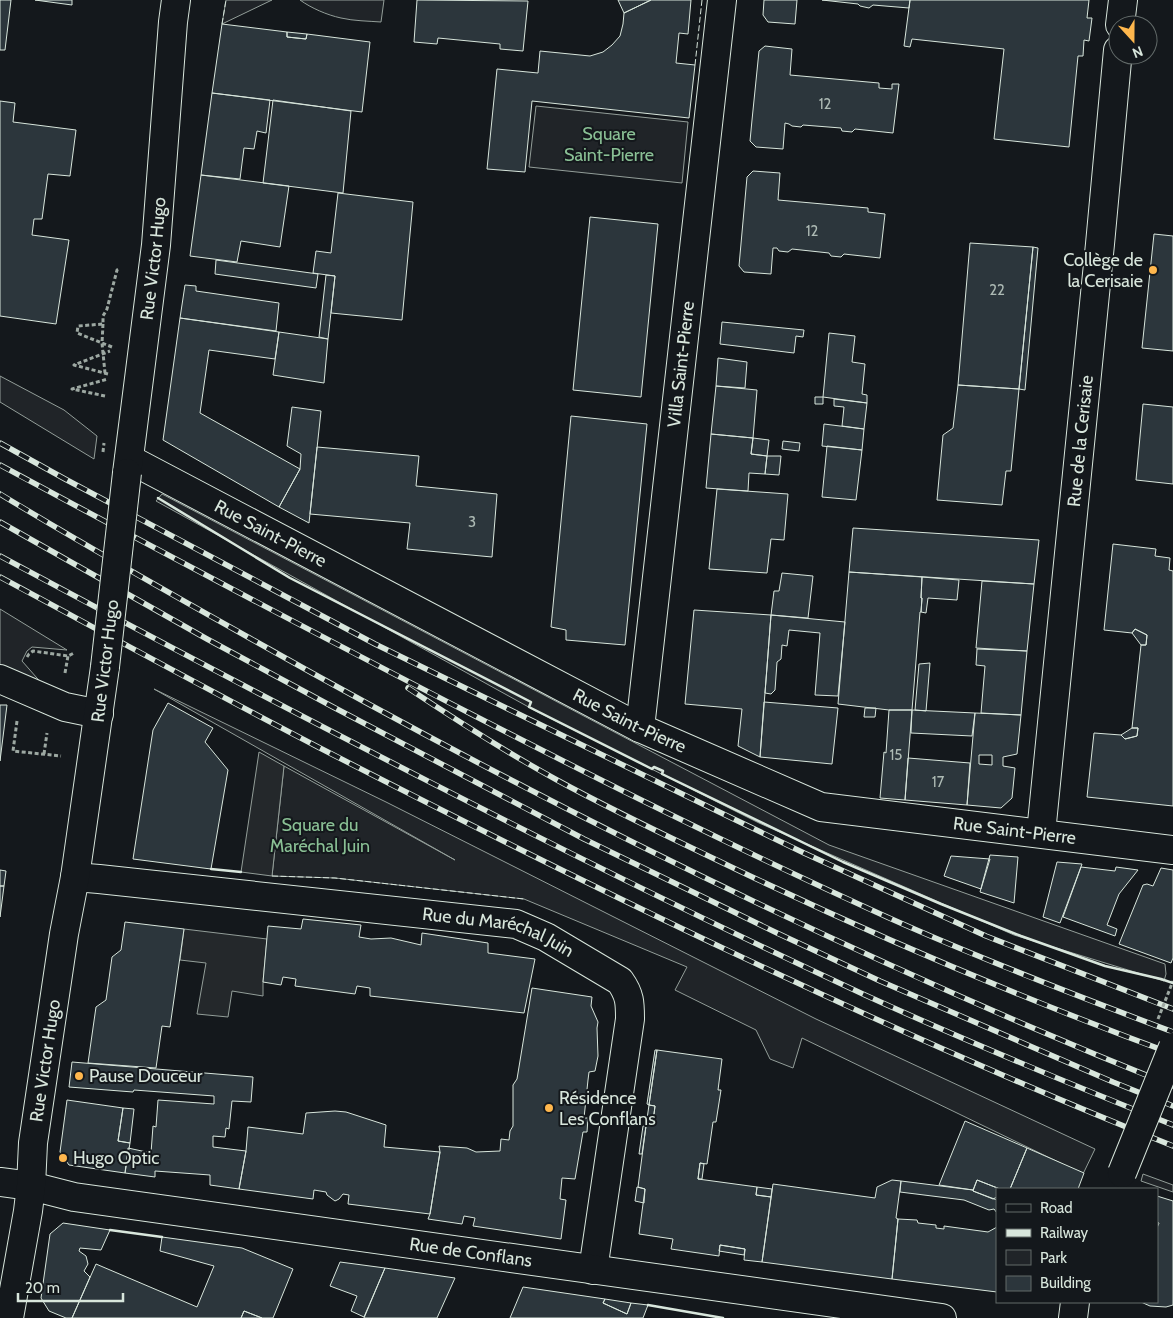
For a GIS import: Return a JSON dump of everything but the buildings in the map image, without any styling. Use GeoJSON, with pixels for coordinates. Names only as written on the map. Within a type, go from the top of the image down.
{"type":"FeatureCollection","features":[{"type":"Feature","properties":{"kind":"street","name":"Rue Victor Hugo"},"geometry":{"type":"LineString","coordinates":[[9,1318],[31,1186],[33,1143],[105,667],[156,245],[176,0]]}},
{"type":"Feature","properties":{"kind":"street","name":"Villa Saint-Pierre"},"geometry":{"type":"LineString","coordinates":[[640,728],[722,0]]}},
{"type":"Feature","properties":{"kind":"street"},"geometry":{"type":"LineString","coordinates":[[1121,15],[1123,0]]}},
{"type":"Feature","properties":{"kind":"street","name":"Rue de la Cerisaie"},"geometry":{"type":"LineString","coordinates":[[1041,833],[1117,65]]}},
{"type":"Feature","properties":{"kind":"street","name":"Rue Saint-Pierre"},"geometry":{"type":"LineString","coordinates":[[128,466],[640,728],[821,807],[1173,850]]}},
{"type":"Feature","properties":{"kind":"street"},"geometry":{"type":"LineString","coordinates":[[0,679],[65,707],[99,714]]}},
{"type":"Feature","properties":{"kind":"street","name":"Rue du Maréchal Juin"},"geometry":{"type":"LineString","coordinates":[[74,877],[516,924],[546,937],[620,982],[630,1001],[630,1019],[593,1270]]}},
{"type":"Feature","properties":{"kind":"street"},"geometry":{"type":"LineString","coordinates":[[1119,1181],[1173,1047]]}},
{"type":"Feature","properties":{"kind":"street","name":"Rue de Conflans"},"geometry":{"type":"LineString","coordinates":[[0,1182],[31,1186],[74,1197],[942,1318]]}},
{"type":"Feature","properties":{"kind":"street"},"geometry":{"type":"LineString","coordinates":[[1073,1318],[1075,1303]]}},
{"type":"Feature","properties":{"kind":"path"},"geometry":{"type":"LineString","coordinates":[[105,373],[102,343],[103,316],[107,309],[117,270],[156,245]]}},
{"type":"Feature","properties":{"kind":"path"},"geometry":{"type":"LineString","coordinates":[[103,324],[78,326],[77,333],[118,348],[74,364],[110,376],[72,389],[106,396]]}},
{"type":"Feature","properties":{"kind":"path"},"geometry":{"type":"LineString","coordinates":[[104,443],[106,434]]}},
{"type":"Feature","properties":{"kind":"path"},"geometry":{"type":"LineString","coordinates":[[64,674],[68,656]]}},
{"type":"Feature","properties":{"kind":"path"},"geometry":{"type":"LineString","coordinates":[[18,717],[13,751],[92,760]]}},
{"type":"Feature","properties":{"kind":"green space"},"geometry":{"type":"Polygon","coordinates":[[[226,0],[272,0],[222,24],[226,0]]]}},
{"type":"Feature","properties":{"kind":"green space"},"geometry":{"type":"Polygon","coordinates":[[[300,0],[384,0],[381,22],[336,17],[300,0]]]}},
{"type":"Feature","properties":{"kind":"green space","name":"Square Saint-Pierre"},"geometry":{"type":"Polygon","coordinates":[[[536,106],[688,122],[682,183],[529,167],[536,106]]]}},
{"type":"Feature","properties":{"kind":"green space"},"geometry":{"type":"Polygon","coordinates":[[[0,376],[64,410],[97,436],[94,459],[0,402],[0,376]]]}},
{"type":"Feature","properties":{"kind":"green space"},"geometry":{"type":"Polygon","coordinates":[[[162,494],[829,845],[1165,964],[1166,974],[1164,981],[1014,935],[759,823],[534,710],[156,501],[162,494]]]}},
{"type":"Feature","properties":{"kind":"green space"},"geometry":{"type":"Polygon","coordinates":[[[0,609],[67,650],[32,647],[27,651],[22,661],[44,686],[0,666],[0,609]]]}},
{"type":"Feature","properties":{"kind":"green space","name":"Square du Maréchal Juin"},"geometry":{"type":"Polygon","coordinates":[[[154,689],[386,802],[816,1019],[1095,1149],[1083,1174],[802,1038],[793,1068],[770,1059],[756,1030],[675,990],[687,967],[524,899],[335,878],[272,876],[284,766],[455,860],[154,689]]]}},
{"type":"Feature","properties":{"kind":"green space"},"geometry":{"type":"Polygon","coordinates":[[[1143,1174],[1173,1185],[1173,1192],[1141,1181],[1143,1174]]]}},
{"type":"Feature","properties":{"kind":"shaded area"},"geometry":{"type":"Polygon","coordinates":[[[259,752],[284,766],[272,876],[241,872],[259,752]]]}},
{"type":"Feature","properties":{"kind":"shaded area"},"geometry":{"type":"Polygon","coordinates":[[[184,929],[267,939],[263,996],[232,991],[228,1017],[197,1014],[206,963],[180,960],[184,929]]]}},
{"type":"Feature","properties":{"kind":"railway"},"geometry":{"type":"LineString","coordinates":[[0,443],[375,644],[804,853],[986,936],[1173,1009]]}},
{"type":"Feature","properties":{"kind":"railway"},"geometry":{"type":"LineString","coordinates":[[0,465],[415,685],[731,844],[958,948],[1173,1032]]}},
{"type":"Feature","properties":{"kind":"railway"},"geometry":{"type":"LineString","coordinates":[[0,494],[153,584],[359,699],[587,819],[818,932],[1054,1037],[1173,1086]]}},
{"type":"Feature","properties":{"kind":"railway"},"geometry":{"type":"LineString","coordinates":[[0,522],[207,639],[584,839],[880,981],[1173,1106]]}},
{"type":"Feature","properties":{"kind":"railway"},"geometry":{"type":"LineString","coordinates":[[0,556],[214,670],[646,891],[903,1012],[1018,1062],[1173,1125]]}},
{"type":"Feature","properties":{"kind":"railway"},"geometry":{"type":"LineString","coordinates":[[0,577],[318,747],[635,906],[741,957],[956,1055],[1173,1146]]}},
{"type":"Feature","properties":{"kind":"railway"},"geometry":{"type":"LineString","coordinates":[[408,688],[481,736],[557,780],[628,817],[748,875],[959,969],[1065,1013],[1173,1054]]}},
{"type":"Feature","properties":{"kind":"fence"},"geometry":{"type":"LineString","coordinates":[[222,24],[226,0]]}},
{"type":"Feature","properties":{"kind":"fence"},"geometry":{"type":"LineString","coordinates":[[695,65],[702,0]]}},
{"type":"Feature","properties":{"kind":"fence"},"geometry":{"type":"LineString","coordinates":[[272,876],[335,878],[524,899]]}},
{"type":"Feature","properties":{"kind":"wall"},"geometry":{"type":"LineString","coordinates":[[158,498],[290,578],[531,702],[529,707],[652,769],[654,767],[663,771],[662,774],[843,862],[1021,936],[1105,966],[1173,983]]}},
{"type":"Feature","properties":{"kind":"wall"},"geometry":{"type":"LineString","coordinates":[[211,869],[241,872]]}},
{"type":"Feature","properties":{"kind":"wall"},"geometry":{"type":"LineString","coordinates":[[110,1230],[162,1237]]}},
{"type":"Feature","properties":{"kind":"wall"},"geometry":{"type":"LineString","coordinates":[[648,1305],[723,1318]]}},
{"type":"Feature","properties":{"kind":"place","name":"Collège de la Cerisaie"},"geometry":{"type":"Point","coordinates":[1153,270]}},
{"type":"Feature","properties":{"kind":"place","name":"Pause Douceur"},"geometry":{"type":"Point","coordinates":[79,1076]}},
{"type":"Feature","properties":{"kind":"place","name":"Résidence Les Conflans"},"geometry":{"type":"Point","coordinates":[549,1108]}},
{"type":"Feature","properties":{"kind":"place","name":"Hugo Optic"},"geometry":{"type":"Point","coordinates":[63,1158]}}]}
